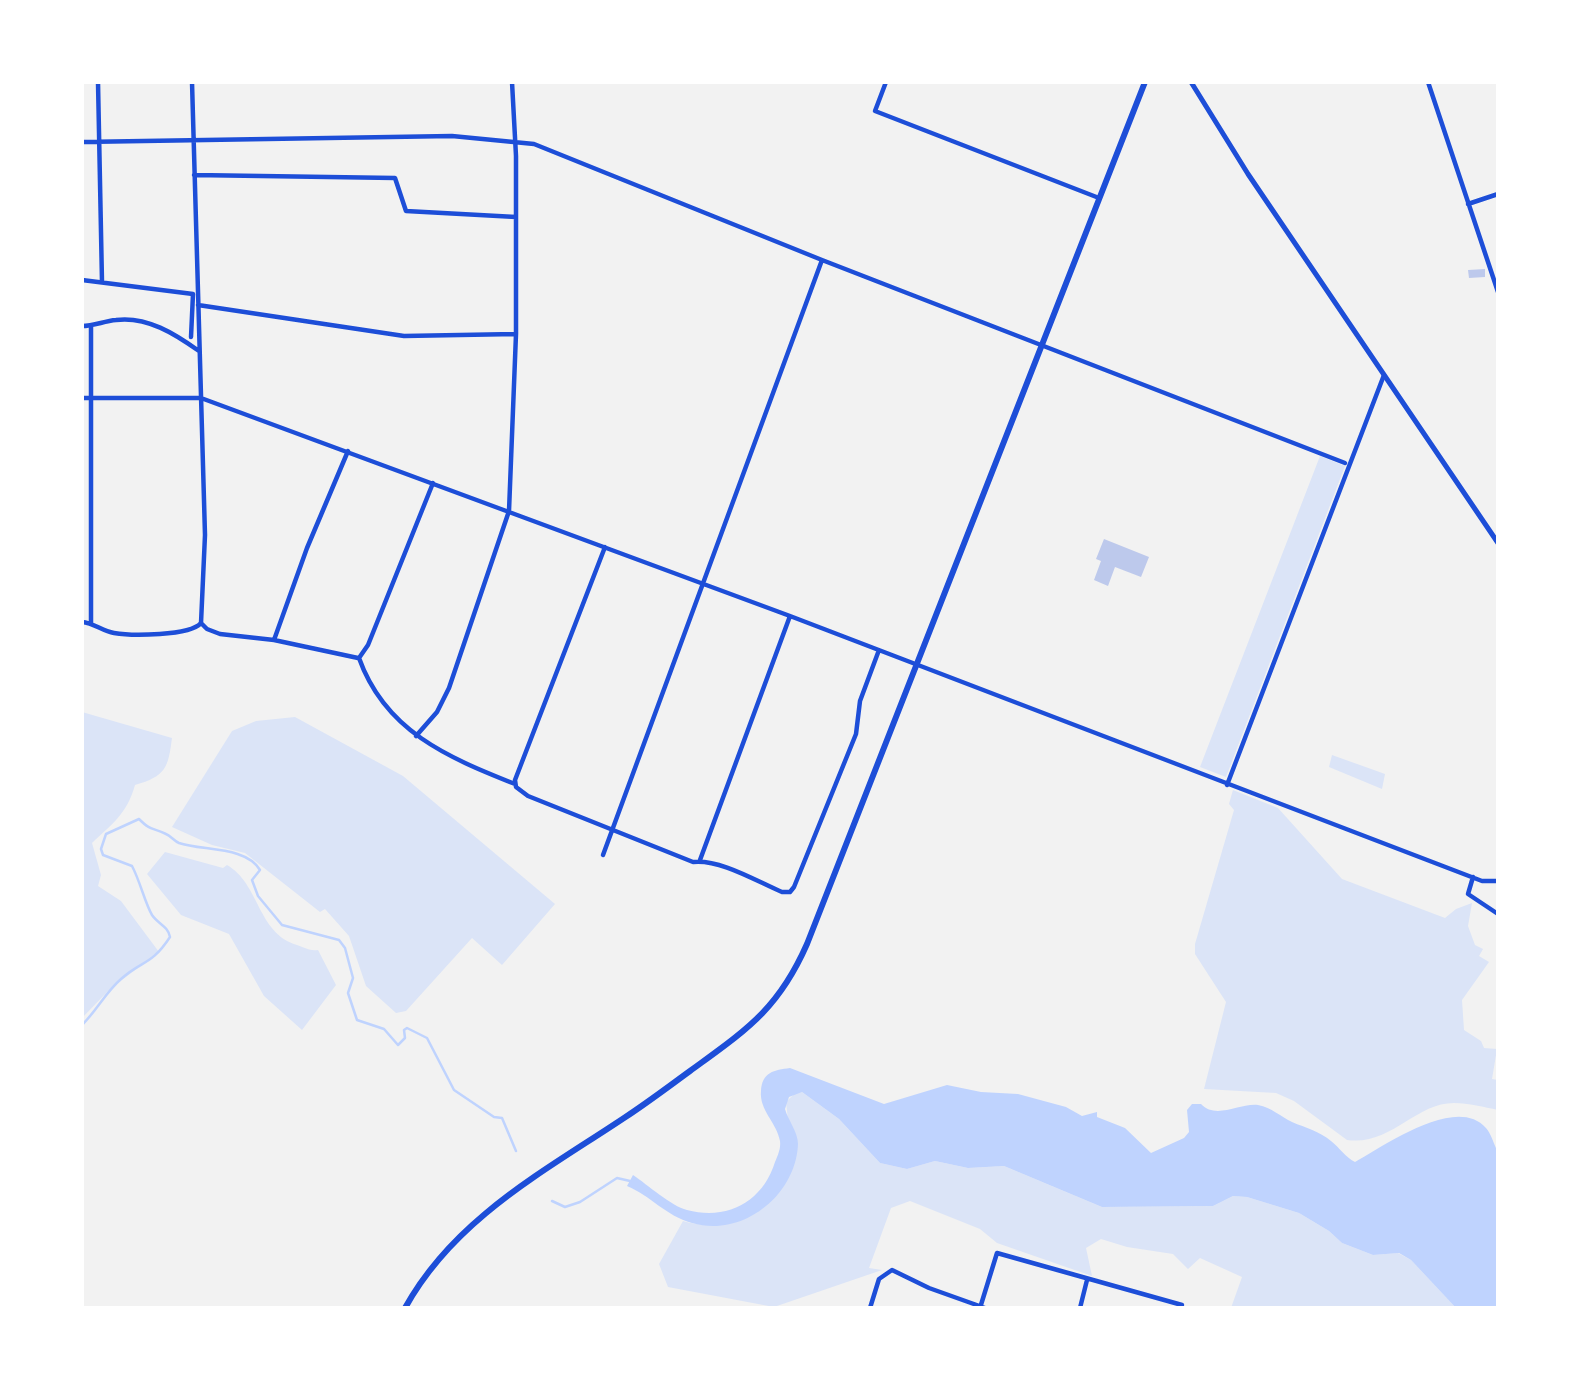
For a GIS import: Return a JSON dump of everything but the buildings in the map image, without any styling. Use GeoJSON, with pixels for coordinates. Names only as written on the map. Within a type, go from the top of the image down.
{"type":"FeatureCollection","features":[{"type":"Feature","properties":{"kind":"main road"},"geometry":{"type":"LineString","coordinates":[[405,1308],[437,1258],[503,1198],[625,1118],[747,1030],[775,1002],[798,965],[1145,82]]}},
{"type":"Feature","properties":{"kind":"street"},"geometry":{"type":"LineString","coordinates":[[98,82],[102,282]]}},
{"type":"Feature","properties":{"kind":"street"},"geometry":{"type":"LineString","coordinates":[[192,82],[205,535],[201,623],[207,629],[220,634],[274,640],[359,658]]}},
{"type":"Feature","properties":{"kind":"street"},"geometry":{"type":"LineString","coordinates":[[416,736],[437,712],[449,688],[509,511],[516,334],[512,82]]}},
{"type":"Feature","properties":{"kind":"street"},"geometry":{"type":"LineString","coordinates":[[886,82],[875,111],[1099,198]]}},
{"type":"Feature","properties":{"kind":"street"},"geometry":{"type":"LineString","coordinates":[[1191,82],[1248,174],[1498,543]]}},
{"type":"Feature","properties":{"kind":"street"},"geometry":{"type":"LineString","coordinates":[[1428,82],[1498,292]]}},
{"type":"Feature","properties":{"kind":"street"},"geometry":{"type":"LineString","coordinates":[[82,142],[193,138],[452,136],[534,144],[1040,346],[1345,463]]}},
{"type":"Feature","properties":{"kind":"street"},"geometry":{"type":"LineString","coordinates":[[194,175],[395,178],[406,211],[516,217]]}},
{"type":"Feature","properties":{"kind":"street"},"geometry":{"type":"LineString","coordinates":[[1468,204],[1498,194]]}},
{"type":"Feature","properties":{"kind":"street"},"geometry":{"type":"LineString","coordinates":[[603,855],[822,260]]}},
{"type":"Feature","properties":{"kind":"street"},"geometry":{"type":"LineString","coordinates":[[82,280],[193,294],[191,337]]}},
{"type":"Feature","properties":{"kind":"street"},"geometry":{"type":"LineString","coordinates":[[198,305],[404,336],[516,334]]}},
{"type":"Feature","properties":{"kind":"street"},"geometry":{"type":"LineString","coordinates":[[82,326],[116,320],[154,325],[175,334],[200,351]]}},
{"type":"Feature","properties":{"kind":"street"},"geometry":{"type":"LineString","coordinates":[[91,326],[91,623]]}},
{"type":"Feature","properties":{"kind":"street"},"geometry":{"type":"LineString","coordinates":[[1227,785],[1384,375]]}},
{"type":"Feature","properties":{"kind":"street"},"geometry":{"type":"LineString","coordinates":[[82,398],[201,398],[790,616],[1472,877],[1498,881]]}},
{"type":"Feature","properties":{"kind":"street"},"geometry":{"type":"LineString","coordinates":[[274,640],[307,548],[348,451]]}},
{"type":"Feature","properties":{"kind":"street"},"geometry":{"type":"LineString","coordinates":[[359,658],[368,645],[433,483]]}},
{"type":"Feature","properties":{"kind":"street"},"geometry":{"type":"LineString","coordinates":[[515,782],[605,547]]}},
{"type":"Feature","properties":{"kind":"street"},"geometry":{"type":"LineString","coordinates":[[700,860],[790,616]]}},
{"type":"Feature","properties":{"kind":"street"},"geometry":{"type":"LineString","coordinates":[[82,622],[91,623],[103,630],[132,635],[188,630],[201,623]]}},
{"type":"Feature","properties":{"kind":"street"},"geometry":{"type":"LineString","coordinates":[[359,658],[382,704],[401,725],[416,736],[481,771],[515,782],[528,796],[693,862],[700,860],[782,892],[790,892],[801,875],[856,734],[860,701],[879,650]]}},
{"type":"Feature","properties":{"kind":"street"},"geometry":{"type":"LineString","coordinates":[[1472,877],[1468,894],[1498,914]]}},
{"type":"Feature","properties":{"kind":"street"},"geometry":{"type":"LineString","coordinates":[[870,1308],[879,1279],[892,1270],[982,1307],[997,1253],[1181,1306]]}},
{"type":"Feature","properties":{"kind":"street"},"geometry":{"type":"LineString","coordinates":[[1080,1308],[1087,1280]]}},
{"type":"Feature","properties":{"kind":"shaded area"},"geometry":{"type":"Polygon","coordinates":[[[1320,456],[1345,466],[1226,777],[1200,767],[1320,456]]]}},
{"type":"Feature","properties":{"kind":"shaded area"},"geometry":{"type":"Polygon","coordinates":[[[82,712],[172,738],[164,769],[153,778],[135,785],[123,811],[92,843],[101,875],[98,886],[121,901],[159,952],[110,989],[82,1018],[82,712]]]}},
{"type":"Feature","properties":{"kind":"shaded area"},"geometry":{"type":"Polygon","coordinates":[[[295,717],[403,776],[555,904],[502,965],[472,938],[406,1011],[396,1013],[366,986],[349,936],[325,909],[320,912],[245,853],[212,845],[172,827],[232,731],[256,721],[295,717]]]}},
{"type":"Feature","properties":{"kind":"shaded area"},"geometry":{"type":"Polygon","coordinates":[[[1332,755],[1385,774],[1382,789],[1329,767],[1332,755]]]}},
{"type":"Feature","properties":{"kind":"shaded area"},"geometry":{"type":"Polygon","coordinates":[[[1233,790],[1278,808],[1342,879],[1445,918],[1456,909],[1472,903],[1468,926],[1475,945],[1483,949],[1479,956],[1489,962],[1462,1000],[1464,1030],[1481,1041],[1484,1048],[1497,1049],[1492,1079],[1498,1080],[1498,1110],[1454,1103],[1440,1105],[1377,1137],[1347,1140],[1294,1101],[1276,1093],[1204,1089],[1226,1002],[1195,954],[1195,944],[1234,810],[1229,804],[1233,790]]]}},
{"type":"Feature","properties":{"kind":"shaded area"},"geometry":{"type":"Polygon","coordinates":[[[165,852],[223,868],[227,865],[238,873],[246,884],[274,930],[297,945],[318,950],[336,985],[302,1030],[264,996],[229,934],[181,915],[147,874],[165,852]]]}},
{"type":"Feature","properties":{"kind":"shaded area"},"geometry":{"type":"Polygon","coordinates":[[[802,1092],[839,1119],[880,1163],[907,1169],[935,1161],[968,1168],[1004,1166],[1102,1207],[1213,1206],[1233,1196],[1247,1197],[1299,1213],[1329,1231],[1342,1243],[1373,1255],[1398,1253],[1411,1260],[1456,1308],[1231,1308],[1242,1277],[1200,1258],[1188,1269],[1173,1254],[1127,1247],[1101,1239],[1086,1248],[1092,1276],[997,1243],[980,1229],[910,1201],[891,1208],[869,1268],[882,1270],[774,1307],[668,1287],[659,1264],[683,1221],[703,1225],[721,1224],[758,1212],[795,1132],[788,1120],[786,1102],[795,1093],[802,1092]]]}},
{"type":"Feature","properties":{"kind":"water"},"geometry":{"type":"Polygon","coordinates":[[[790,1068],[884,1104],[947,1085],[981,1092],[1018,1094],[1066,1107],[1082,1116],[1097,1112],[1097,1117],[1125,1128],[1151,1153],[1184,1138],[1189,1132],[1187,1110],[1192,1104],[1201,1104],[1214,1111],[1251,1105],[1263,1106],[1322,1135],[1355,1162],[1401,1136],[1439,1120],[1457,1117],[1473,1119],[1488,1130],[1498,1152],[1498,1308],[1456,1308],[1411,1260],[1399,1253],[1373,1255],[1342,1243],[1329,1231],[1299,1213],[1247,1197],[1233,1196],[1213,1206],[1102,1207],[1004,1166],[968,1168],[935,1161],[907,1169],[880,1163],[839,1119],[802,1092],[789,1097],[785,1109],[798,1144],[795,1163],[788,1180],[763,1208],[747,1218],[730,1224],[711,1226],[692,1223],[674,1216],[627,1186],[633,1175],[674,1204],[702,1213],[716,1213],[742,1205],[762,1188],[780,1146],[778,1134],[761,1098],[762,1085],[770,1073],[790,1068]]]}},
{"type":"Feature","properties":{"kind":"waterway"},"geometry":{"type":"LineString","coordinates":[[82,1025],[115,984],[152,958],[170,937],[167,930],[152,915],[132,866],[103,855],[101,849],[106,834],[139,819],[179,843],[234,853],[253,862],[260,870],[252,880],[258,896],[282,925],[339,940],[345,948],[353,978],[348,993],[357,1020],[384,1029],[398,1045],[405,1038],[404,1030],[407,1028],[427,1038],[454,1090],[494,1117],[502,1118],[516,1151]]}},
{"type":"Feature","properties":{"kind":"waterway"},"geometry":{"type":"LineString","coordinates":[[552,1201],[565,1207],[580,1202],[617,1178],[630,1181]]}}]}
